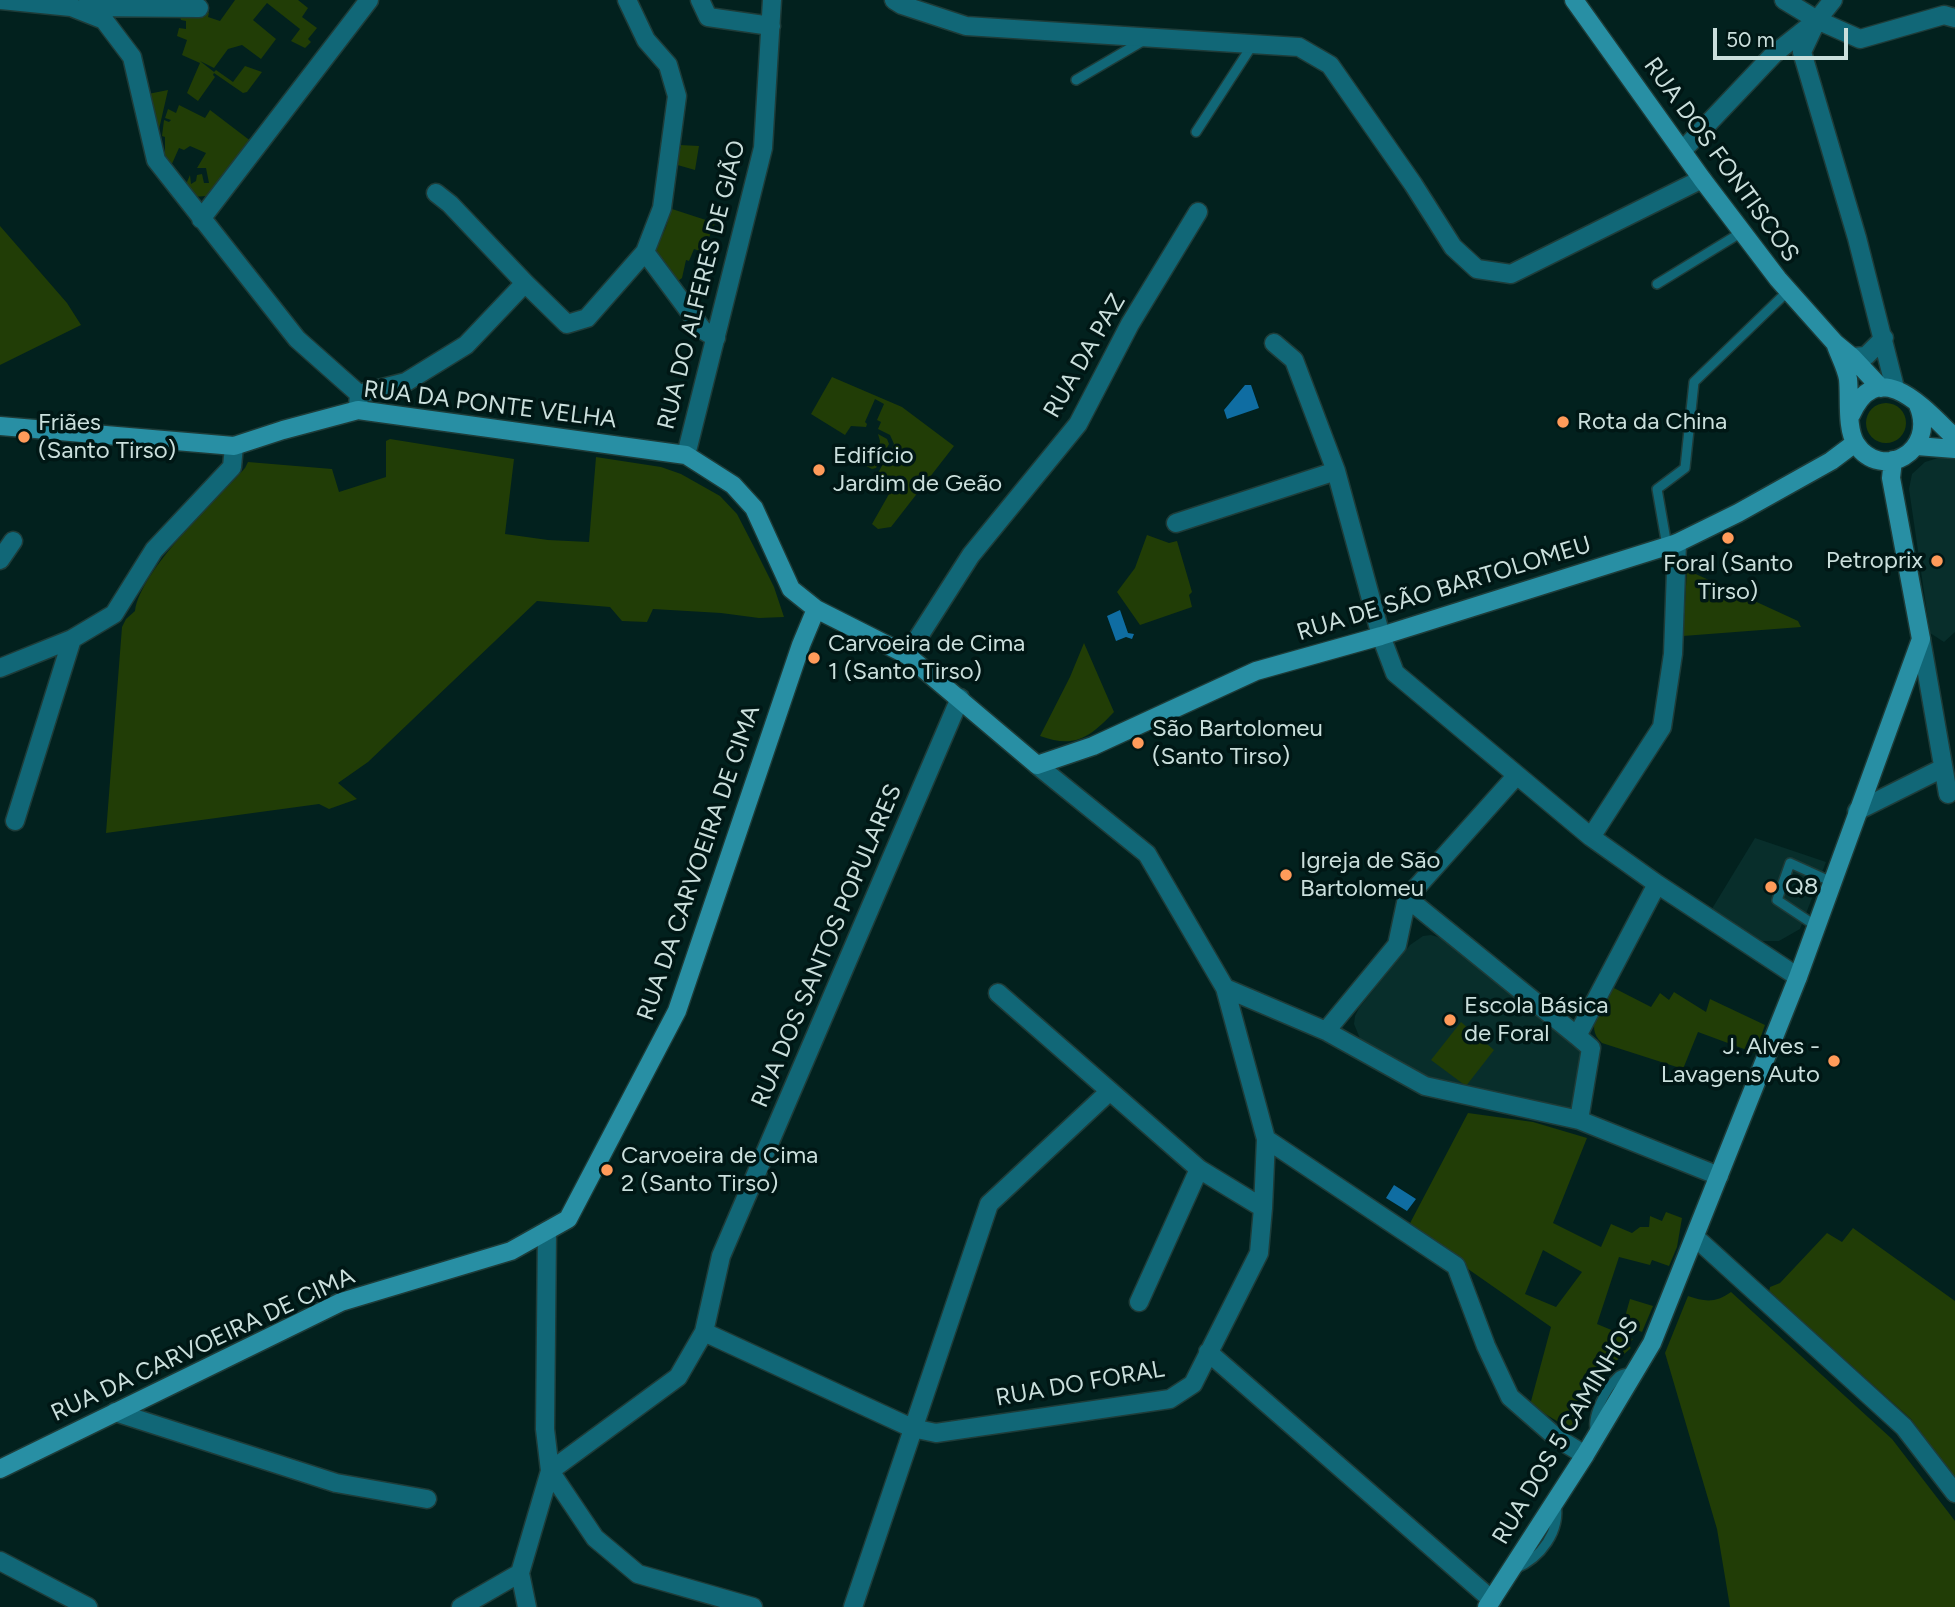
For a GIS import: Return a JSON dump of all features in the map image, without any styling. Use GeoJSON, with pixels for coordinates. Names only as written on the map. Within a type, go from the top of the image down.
{"type":"FeatureCollection","features":[{"type":"Feature","properties":{"kind":"street"},"geometry":{"type":"LineString","coordinates":[[1,0],[200,8]]}},
{"type":"Feature","properties":{"kind":"street"},"geometry":{"type":"LineString","coordinates":[[201,219],[369,0]]}},
{"type":"Feature","properties":{"kind":"street"},"geometry":{"type":"LineString","coordinates":[[436,193],[450,204],[567,324],[587,318],[645,252],[662,208],[677,96],[668,65],[646,40],[627,0]]}},
{"type":"Feature","properties":{"kind":"street"},"geometry":{"type":"LineString","coordinates":[[700,0],[708,18],[771,26]]}},
{"type":"Feature","properties":{"kind":"street","name":"RUA DO ALFERES DE GIÃO"},"geometry":{"type":"LineString","coordinates":[[686,455],[763,148],[772,0]]}},
{"type":"Feature","properties":{"kind":"street"},"geometry":{"type":"LineString","coordinates":[[894,0],[966,26],[1299,47],[1330,65],[1413,184],[1453,247],[1477,269],[1511,274],[1702,179]]}},
{"type":"Feature","properties":{"kind":"street","name":"RUA DOS FONTISCOS"},"geometry":{"type":"LineString","coordinates":[[1574,0],[1742,232],[1788,291],[1835,343]]}},
{"type":"Feature","properties":{"kind":"street"},"geometry":{"type":"LineString","coordinates":[[1784,0],[1817,20],[1860,39],[1944,15],[1955,18]]}},
{"type":"Feature","properties":{"kind":"street"},"geometry":{"type":"LineString","coordinates":[[1682,151],[1774,54],[1817,20],[1833,0]]}},
{"type":"Feature","properties":{"kind":"street"},"geometry":{"type":"LineString","coordinates":[[78,5],[104,20],[132,57],[156,160],[298,339],[358,402],[405,382],[466,345],[526,283]]}},
{"type":"Feature","properties":{"kind":"street"},"geometry":{"type":"LineString","coordinates":[[1817,20],[1802,52],[1884,338],[1888,388]]}},
{"type":"Feature","properties":{"kind":"street","name":"RUA DA PAZ"},"geometry":{"type":"LineString","coordinates":[[906,655],[971,555],[1078,424],[1130,324],[1198,212]]}},
{"type":"Feature","properties":{"kind":"street"},"geometry":{"type":"LineString","coordinates":[[645,252],[703,330],[716,338]]}},
{"type":"Feature","properties":{"kind":"street"},"geometry":{"type":"LineString","coordinates":[[1852,357],[1866,356],[1884,338]]}},
{"type":"Feature","properties":{"kind":"street"},"geometry":{"type":"LineString","coordinates":[[1275,343],[1294,360],[1336,471],[1381,636],[1395,673],[1591,838],[1798,977]]}},
{"type":"Feature","properties":{"kind":"street"},"geometry":{"type":"LineString","coordinates":[[1835,343],[1888,388],[1912,397],[1955,438]]}},
{"type":"Feature","properties":{"kind":"street"},"geometry":{"type":"LineString","coordinates":[[1835,343],[1847,376],[1851,435],[1871,457],[1882,461],[1893,460],[1910,453],[1917,446],[1923,425],[1918,405]]}},
{"type":"Feature","properties":{"kind":"street"},"geometry":{"type":"LineString","coordinates":[[1851,415],[1861,397],[1888,388]]}},
{"type":"Feature","properties":{"kind":"street","name":"RUA DA PONTE VELHA"},"geometry":{"type":"LineString","coordinates":[[0,426],[234,446],[358,402],[686,455]]}},
{"type":"Feature","properties":{"kind":"street","name":"RUA DE SÃO BARTOLOMEU"},"geometry":{"type":"LineString","coordinates":[[1037,765],[1093,746],[1256,671],[1381,636],[1672,545],[1738,513],[1831,461],[1856,443]]}},
{"type":"Feature","properties":{"kind":"street"},"geometry":{"type":"LineString","coordinates":[[0,668],[72,639],[114,614],[154,550],[232,467],[234,446]]}},
{"type":"Feature","properties":{"kind":"street"},"geometry":{"type":"LineString","coordinates":[[1917,446],[1955,449]]}},
{"type":"Feature","properties":{"kind":"street"},"geometry":{"type":"LineString","coordinates":[[686,455],[733,485],[754,508],[790,589],[817,609],[906,655],[1037,765]]}},
{"type":"Feature","properties":{"kind":"street"},"geometry":{"type":"LineString","coordinates":[[1893,460],[1891,478],[1948,794]]}},
{"type":"Feature","properties":{"kind":"street"},"geometry":{"type":"LineString","coordinates":[[1176,523],[1336,471]]}},
{"type":"Feature","properties":{"kind":"street"},"geometry":{"type":"LineString","coordinates":[[0,560],[13,541]]}},
{"type":"Feature","properties":{"kind":"street"},"geometry":{"type":"LineString","coordinates":[[1591,838],[1662,727],[1673,654],[1672,545]]}},
{"type":"Feature","properties":{"kind":"street","name":"RUA DA CARVOEIRA DE CIMA"},"geometry":{"type":"LineString","coordinates":[[0,1469],[341,1302],[511,1251],[569,1219],[677,1011],[801,645],[817,609]]}},
{"type":"Feature","properties":{"kind":"street"},"geometry":{"type":"LineString","coordinates":[[15,821],[72,639]]}},
{"type":"Feature","properties":{"kind":"street","name":"RUA DOS 5 CAMINHOS"},"geometry":{"type":"LineString","coordinates":[[1489,1604],[1585,1455],[1652,1343],[1798,977],[1921,639]]}},
{"type":"Feature","properties":{"kind":"street","name":"RUA DOS SANTOS POPULARES"},"geometry":{"type":"LineString","coordinates":[[550,1471],[678,1377],[704,1332],[721,1256],[960,698]]}},
{"type":"Feature","properties":{"kind":"street","name":"RUA DO FORAL"},"geometry":{"type":"LineString","coordinates":[[704,1332],[912,1428],[936,1433],[1170,1399],[1193,1384],[1259,1252],[1266,1139],[1225,988],[1147,854],[1037,765]]}},
{"type":"Feature","properties":{"kind":"street"},"geometry":{"type":"LineString","coordinates":[[1857,811],[1943,768]]}},
{"type":"Feature","properties":{"kind":"street"},"geometry":{"type":"LineString","coordinates":[[1326,1031],[1397,945],[1407,898],[1517,775]]}},
{"type":"Feature","properties":{"kind":"street"},"geometry":{"type":"LineString","coordinates":[[1577,1036],[1657,884]]}},
{"type":"Feature","properties":{"kind":"street"},"geometry":{"type":"LineString","coordinates":[[1407,898],[1591,1048],[1579,1120]]}},
{"type":"Feature","properties":{"kind":"street"},"geometry":{"type":"LineString","coordinates":[[1225,988],[1326,1031],[1425,1086],[1579,1120],[1719,1176]]}},
{"type":"Feature","properties":{"kind":"street"},"geometry":{"type":"LineString","coordinates":[[998,993],[1199,1169],[1263,1208]]}},
{"type":"Feature","properties":{"kind":"street"},"geometry":{"type":"LineString","coordinates":[[853,1607],[989,1204],[1110,1091]]}},
{"type":"Feature","properties":{"kind":"street"},"geometry":{"type":"LineString","coordinates":[[1266,1139],[1456,1266],[1486,1346],[1510,1397],[1557,1437],[1585,1455]]}},
{"type":"Feature","properties":{"kind":"street"},"geometry":{"type":"LineString","coordinates":[[1139,1303],[1199,1169]]}},
{"type":"Feature","properties":{"kind":"street"},"geometry":{"type":"LineString","coordinates":[[527,1607],[520,1573],[550,1471],[545,1429],[547,1231]]}},
{"type":"Feature","properties":{"kind":"street"},"geometry":{"type":"LineString","coordinates":[[1696,1238],[1904,1427],[1955,1493]]}},
{"type":"Feature","properties":{"kind":"street"},"geometry":{"type":"LineString","coordinates":[[1208,1352],[1489,1604]]}},
{"type":"Feature","properties":{"kind":"street"},"geometry":{"type":"LineString","coordinates":[[115,1412],[337,1483],[428,1499]]}},
{"type":"Feature","properties":{"kind":"street"},"geometry":{"type":"LineString","coordinates":[[550,1471],[595,1538],[638,1574],[753,1607]]}},
{"type":"Feature","properties":{"kind":"street"},"geometry":{"type":"LineString","coordinates":[[0,1561],[88,1607]]}},
{"type":"Feature","properties":{"kind":"street"},"geometry":{"type":"LineString","coordinates":[[461,1607],[520,1573]]}},
{"type":"Feature","properties":{"kind":"lane"},"geometry":{"type":"LineString","coordinates":[[1076,80],[1150,37]]}},
{"type":"Feature","properties":{"kind":"lane"},"geometry":{"type":"LineString","coordinates":[[1196,132],[1254,43]]}},
{"type":"Feature","properties":{"kind":"lane"},"geometry":{"type":"LineString","coordinates":[[1657,284],[1742,232]]}},
{"type":"Feature","properties":{"kind":"lane"},"geometry":{"type":"LineString","coordinates":[[1672,545],[1657,489],[1685,468],[1694,383],[1788,291]]}},
{"type":"Feature","properties":{"kind":"lane"},"geometry":{"type":"LineString","coordinates":[[1816,926],[1777,901],[1790,863],[1832,882]]}},
{"type":"Feature","properties":{"kind":"shaded area","name":"Petroprix"},"geometry":{"type":"Polygon","coordinates":[[[1941,457],[1955,459],[1955,632],[1944,642],[1930,633],[1909,489],[1912,474],[1925,462],[1941,457]]]}},
{"type":"Feature","properties":{"kind":"shaded area","name":"Q8"},"geometry":{"type":"Polygon","coordinates":[[[1755,838],[1826,862],[1800,929],[1779,941],[1758,941],[1710,912],[1755,838]]]}},
{"type":"Feature","properties":{"kind":"shaded area","name":"Escola Básica de Foral"},"geometry":{"type":"Polygon","coordinates":[[[1423,936],[1441,938],[1575,1044],[1583,1062],[1576,1103],[1568,1112],[1421,1077],[1361,1041],[1354,1024],[1359,1008],[1410,945],[1423,936]]]}},
{"type":"Feature","properties":{"kind":"green space"},"geometry":{"type":"Polygon","coordinates":[[[235,0],[298,0],[308,8],[302,17],[317,28],[305,48],[291,41],[300,29],[267,3],[253,20],[276,39],[261,59],[242,45],[228,49],[214,68],[200,61],[233,82],[245,66],[262,72],[247,92],[243,93],[214,73],[215,77],[198,101],[187,93],[200,63],[182,55],[187,40],[177,36],[179,28],[186,29],[186,21],[181,20],[178,10],[204,8],[209,13],[208,17],[220,21],[235,0]]]}},
{"type":"Feature","properties":{"kind":"green space"},"geometry":{"type":"Polygon","coordinates":[[[168,90],[157,138],[148,94],[168,90]]]}},
{"type":"Feature","properties":{"kind":"green space"},"geometry":{"type":"Polygon","coordinates":[[[179,105],[205,118],[210,110],[252,142],[216,188],[214,186],[206,196],[193,197],[184,189],[190,175],[191,184],[196,181],[197,175],[202,174],[204,183],[209,183],[206,168],[197,168],[206,153],[190,146],[184,150],[179,148],[171,166],[165,155],[165,137],[162,136],[164,120],[171,120],[165,118],[168,109],[176,113],[179,105]]]}},
{"type":"Feature","properties":{"kind":"green space"},"geometry":{"type":"Polygon","coordinates":[[[680,145],[699,146],[695,170],[674,164],[675,149],[681,148],[680,145]]]}},
{"type":"Feature","properties":{"kind":"green space"},"geometry":{"type":"Polygon","coordinates":[[[669,208],[715,223],[703,252],[694,249],[689,261],[686,260],[682,278],[673,285],[662,269],[656,249],[665,231],[669,208]]]}},
{"type":"Feature","properties":{"kind":"green space"},"geometry":{"type":"Polygon","coordinates":[[[0,226],[67,303],[81,325],[0,365],[0,226]]]}},
{"type":"Feature","properties":{"kind":"green space"},"geometry":{"type":"Polygon","coordinates":[[[832,377],[902,407],[954,446],[891,527],[878,529],[872,524],[893,487],[878,478],[878,473],[894,444],[890,435],[878,429],[881,422],[877,420],[884,404],[875,399],[865,422],[866,427],[851,426],[845,435],[811,414],[832,377]]]}},
{"type":"Feature","properties":{"kind":"green space"},"geometry":{"type":"Polygon","coordinates":[[[1886,403],[1894,404],[1900,409],[1905,415],[1905,431],[1900,437],[1894,442],[1886,443],[1878,442],[1872,437],[1867,431],[1866,423],[1867,415],[1872,409],[1878,404],[1886,403]]]}},
{"type":"Feature","properties":{"kind":"green space"},"geometry":{"type":"Polygon","coordinates":[[[878,434],[887,439],[889,444],[876,468],[872,469],[857,461],[859,456],[867,458],[878,453],[878,434]]]}},
{"type":"Feature","properties":{"kind":"green space"},"geometry":{"type":"Polygon","coordinates":[[[390,439],[514,459],[505,534],[548,540],[589,542],[596,457],[661,467],[681,474],[720,496],[737,514],[774,587],[784,617],[759,618],[653,609],[647,622],[622,621],[610,607],[537,601],[368,762],[338,783],[357,799],[329,809],[319,804],[106,833],[122,627],[135,611],[140,594],[150,576],[181,536],[248,462],[332,469],[339,492],[386,477],[386,441],[390,439]]]}},
{"type":"Feature","properties":{"kind":"green space"},"geometry":{"type":"Polygon","coordinates":[[[1147,535],[1169,543],[1177,541],[1192,592],[1189,595],[1192,607],[1140,625],[1117,592],[1135,568],[1147,535]]]}},
{"type":"Feature","properties":{"kind":"green space"},"geometry":{"type":"Polygon","coordinates":[[[1687,570],[1798,621],[1801,627],[1683,636],[1687,570]]]}},
{"type":"Feature","properties":{"kind":"green space"},"geometry":{"type":"Polygon","coordinates":[[[1084,643],[1114,712],[1089,734],[1072,741],[1040,736],[1070,677],[1084,643]]]}},
{"type":"Feature","properties":{"kind":"green space"},"geometry":{"type":"Polygon","coordinates":[[[1612,987],[1651,1007],[1660,993],[1669,1000],[1674,992],[1706,1012],[1710,999],[1765,1025],[1755,1053],[1698,1032],[1683,1069],[1602,1043],[1594,1030],[1594,1023],[1612,987]]]}},
{"type":"Feature","properties":{"kind":"green space"},"geometry":{"type":"Polygon","coordinates":[[[1461,1022],[1494,1050],[1466,1086],[1431,1060],[1461,1022]]]}},
{"type":"Feature","properties":{"kind":"green space"},"geometry":{"type":"Polygon","coordinates":[[[1468,1113],[1533,1122],[1587,1138],[1553,1223],[1601,1247],[1611,1224],[1632,1233],[1640,1227],[1649,1227],[1650,1216],[1662,1221],[1666,1212],[1682,1218],[1677,1247],[1669,1266],[1652,1260],[1650,1265],[1619,1257],[1597,1324],[1633,1339],[1628,1345],[1631,1348],[1608,1368],[1572,1430],[1530,1405],[1551,1327],[1408,1227],[1468,1113]],[[1543,1250],[1525,1294],[1556,1307],[1582,1272],[1543,1250]]]}},
{"type":"Feature","properties":{"kind":"green space"},"geometry":{"type":"Polygon","coordinates":[[[1853,1228],[1955,1301],[1955,1479],[1911,1419],[1769,1292],[1770,1287],[1780,1283],[1827,1233],[1842,1242],[1853,1228]]]}},
{"type":"Feature","properties":{"kind":"green space"},"geometry":{"type":"Polygon","coordinates":[[[1731,1292],[1892,1439],[1955,1521],[1955,1607],[1730,1607],[1717,1529],[1665,1353],[1688,1296],[1710,1300],[1731,1292]]]}},
{"type":"Feature","properties":{"kind":"green space"},"geometry":{"type":"Polygon","coordinates":[[[1630,1299],[1653,1306],[1642,1332],[1623,1324],[1630,1299]]]}},
{"type":"Feature","properties":{"kind":"water"},"geometry":{"type":"Polygon","coordinates":[[[1245,385],[1251,385],[1259,408],[1227,419],[1224,410],[1245,385]]]}},
{"type":"Feature","properties":{"kind":"water"},"geometry":{"type":"Polygon","coordinates":[[[1120,610],[1128,633],[1134,634],[1132,639],[1126,637],[1116,641],[1107,616],[1120,610]]]}},
{"type":"Feature","properties":{"kind":"water"},"geometry":{"type":"Polygon","coordinates":[[[1394,1185],[1416,1199],[1407,1211],[1386,1198],[1394,1185]]]}},
{"type":"Feature","properties":{"kind":"place","name":"Rota da China"},"geometry":{"type":"Point","coordinates":[1563,422]}},
{"type":"Feature","properties":{"kind":"place","name":"Friães (Santo Tirso)"},"geometry":{"type":"Point","coordinates":[24,437]}},
{"type":"Feature","properties":{"kind":"place","name":"Edifício Jardim de Geão"},"geometry":{"type":"Point","coordinates":[819,470]}},
{"type":"Feature","properties":{"kind":"place","name":"Foral (Santo Tirso)"},"geometry":{"type":"Point","coordinates":[1728,538]}},
{"type":"Feature","properties":{"kind":"place","name":"Petroprix"},"geometry":{"type":"Point","coordinates":[1937,561]}},
{"type":"Feature","properties":{"kind":"place","name":"Carvoeira de Cima 1 (Santo Tirso)"},"geometry":{"type":"Point","coordinates":[814,658]}},
{"type":"Feature","properties":{"kind":"place","name":"São Bartolomeu (Santo Tirso)"},"geometry":{"type":"Point","coordinates":[1138,743]}},
{"type":"Feature","properties":{"kind":"place","name":"Igreja de São Bartolomeu"},"geometry":{"type":"Point","coordinates":[1286,875]}},
{"type":"Feature","properties":{"kind":"place","name":"Q8"},"geometry":{"type":"Point","coordinates":[1771,887]}},
{"type":"Feature","properties":{"kind":"place","name":"Escola Básica de Foral"},"geometry":{"type":"Point","coordinates":[1450,1020]}},
{"type":"Feature","properties":{"kind":"place","name":"J. Alves - Lavagens Auto"},"geometry":{"type":"Point","coordinates":[1834,1061]}},
{"type":"Feature","properties":{"kind":"place","name":"Carvoeira de Cima 2 (Santo Tirso)"},"geometry":{"type":"Point","coordinates":[607,1170]}}]}
